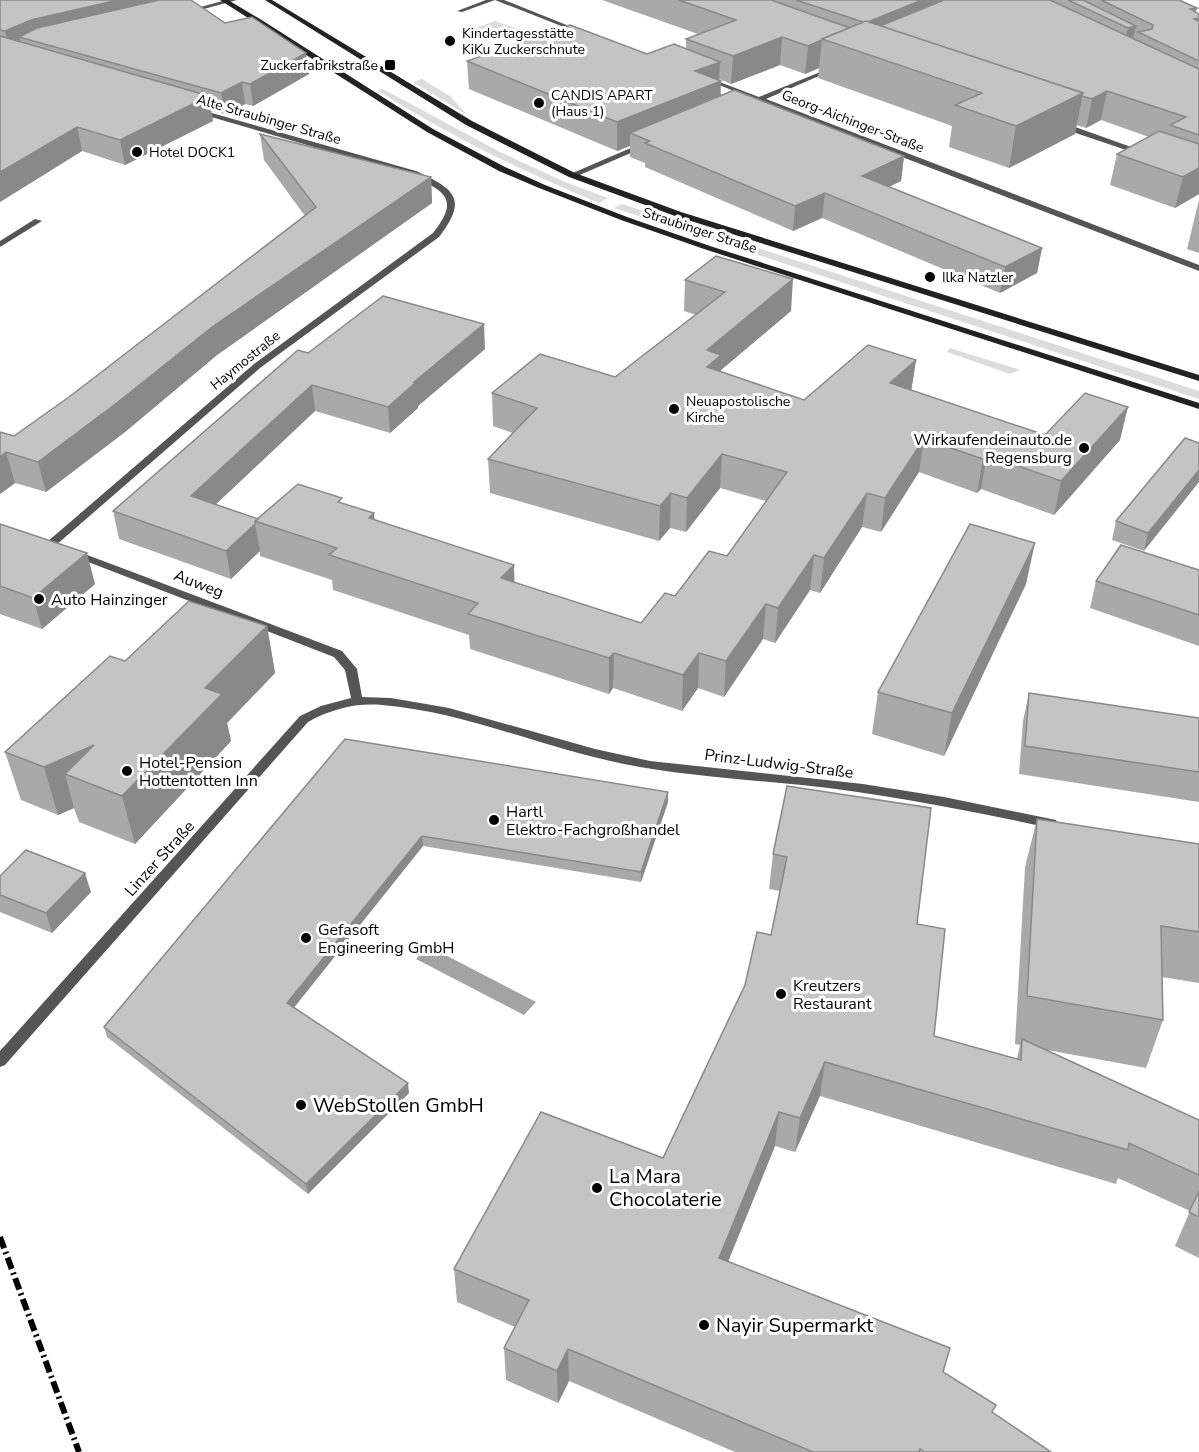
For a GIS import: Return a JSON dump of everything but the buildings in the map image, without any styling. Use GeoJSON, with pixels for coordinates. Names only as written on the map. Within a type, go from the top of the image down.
{"type":"FeatureCollection","features":[{"type":"Feature","properties":{"kind":"main road","name":"Straubinger Straße"},"geometry":{"type":"LineString","coordinates":[[268,0],[469,123],[572,175],[678,214],[1199,378]]}},
{"type":"Feature","properties":{"kind":"main road","name":"Straubinger Straße"},"geometry":{"type":"LineString","coordinates":[[228,1],[438,136],[477,157],[553,192],[732,256],[1199,405]]}},
{"type":"Feature","properties":{"kind":"street"},"geometry":{"type":"LineString","coordinates":[[460,11],[492,0]]}},
{"type":"Feature","properties":{"kind":"street"},"geometry":{"type":"LineString","coordinates":[[498,0],[587,34]]}},
{"type":"Feature","properties":{"kind":"street"},"geometry":{"type":"LineString","coordinates":[[182,13],[228,1]]}},
{"type":"Feature","properties":{"kind":"street"},"geometry":{"type":"LineString","coordinates":[[749,103],[841,64]]}},
{"type":"Feature","properties":{"kind":"street","name":"Georg-Aichinger-Straße"},"geometry":{"type":"LineString","coordinates":[[694,75],[1199,268]]}},
{"type":"Feature","properties":{"kind":"street","name":"Alte Straubinger Straße"},"geometry":{"type":"LineString","coordinates":[[192,109],[413,173],[445,189],[453,201]]}},
{"type":"Feature","properties":{"kind":"street"},"geometry":{"type":"LineString","coordinates":[[1048,120],[1154,157]]}},
{"type":"Feature","properties":{"kind":"street"},"geometry":{"type":"LineString","coordinates":[[572,175],[647,145]]}},
{"type":"Feature","properties":{"kind":"street","name":"Haymostraße"},"geometry":{"type":"LineString","coordinates":[[46,542],[257,366],[436,235],[451,218],[453,201]]}},
{"type":"Feature","properties":{"kind":"street"},"geometry":{"type":"LineString","coordinates":[[0,245],[38,221]]}},
{"type":"Feature","properties":{"kind":"street","name":"Auweg"},"geometry":{"type":"LineString","coordinates":[[46,542],[338,654],[351,669],[357,701]]}},
{"type":"Feature","properties":{"kind":"street","name":"Prinz-Ludwig-Straße"},"geometry":{"type":"LineString","coordinates":[[357,701],[390,702],[427,707],[574,749],[626,761],[837,785],[984,808],[1063,825]]}},
{"type":"Feature","properties":{"kind":"street","name":"Linzer Straße"},"geometry":{"type":"LineString","coordinates":[[0,1060],[304,720],[324,707],[357,701]]}},
{"type":"Feature","properties":{"kind":"shaded area"},"geometry":{"type":"Polygon","coordinates":[[[495,21],[518,29],[495,37],[473,29],[495,21]]]}},
{"type":"Feature","properties":{"kind":"shaded area"},"geometry":{"type":"Polygon","coordinates":[[[422,79],[450,96],[467,115],[413,82],[422,79]]]}},
{"type":"Feature","properties":{"kind":"shaded area"},"geometry":{"type":"Polygon","coordinates":[[[383,89],[500,152],[565,182],[608,198],[599,203],[513,165],[458,137],[377,90],[383,89]]]}},
{"type":"Feature","properties":{"kind":"shaded area"},"geometry":{"type":"Polygon","coordinates":[[[622,204],[1199,391],[1199,399],[614,208],[622,204]]]}},
{"type":"Feature","properties":{"kind":"shaded area"},"geometry":{"type":"Polygon","coordinates":[[[950,348],[1020,370],[1010,374],[947,352],[950,348]]]}},
{"type":"Feature","properties":{"kind":"shaded area"},"geometry":{"type":"Polygon","coordinates":[[[428,946],[536,1002],[524,1015],[416,959],[428,946]]]}},
{"type":"Feature","properties":{"kind":"railway"},"geometry":{"type":"LineString","coordinates":[[0,1237],[79,1452]]}},
{"type":"Feature","properties":{"kind":"place","name":"Kindertagesstätte KiKu Zuckerschnute"},"geometry":{"type":"Point","coordinates":[450,41]}},
{"type":"Feature","properties":{"kind":"place","name":"Zuckerfabrikstraße"},"geometry":{"type":"Point","coordinates":[390,65]}},
{"type":"Feature","properties":{"kind":"place","name":"CANDIS APART (Haus 1)"},"geometry":{"type":"Point","coordinates":[539,103]}},
{"type":"Feature","properties":{"kind":"place","name":"Hotel DOCK1"},"geometry":{"type":"Point","coordinates":[137,152]}},
{"type":"Feature","properties":{"kind":"place","name":"Ilka Natzler"},"geometry":{"type":"Point","coordinates":[930,277]}},
{"type":"Feature","properties":{"kind":"place","name":"Neuapostolische Kirche"},"geometry":{"type":"Point","coordinates":[674,409]}},
{"type":"Feature","properties":{"kind":"place","name":"Wirkaufendeinauto.de Regensburg"},"geometry":{"type":"Point","coordinates":[1084,448]}},
{"type":"Feature","properties":{"kind":"place","name":"Auto Hainzinger"},"geometry":{"type":"Point","coordinates":[39,599]}},
{"type":"Feature","properties":{"kind":"place","name":"Hotel-Pension Hottentotten Inn"},"geometry":{"type":"Point","coordinates":[127,771]}},
{"type":"Feature","properties":{"kind":"place","name":"Hartl Elektro-Fachgroßhandel"},"geometry":{"type":"Point","coordinates":[494,820]}},
{"type":"Feature","properties":{"kind":"place","name":"Gefasoft Engineering GmbH"},"geometry":{"type":"Point","coordinates":[306,938]}},
{"type":"Feature","properties":{"kind":"place","name":"Kreutzers Restaurant"},"geometry":{"type":"Point","coordinates":[781,994]}},
{"type":"Feature","properties":{"kind":"place","name":"WebStollen GmbH"},"geometry":{"type":"Point","coordinates":[301,1105]}},
{"type":"Feature","properties":{"kind":"place","name":"La Mara Chocolaterie"},"geometry":{"type":"Point","coordinates":[597,1188]}},
{"type":"Feature","properties":{"kind":"place","name":"Nayir Supermarkt"},"geometry":{"type":"Point","coordinates":[704,1325]}}]}
